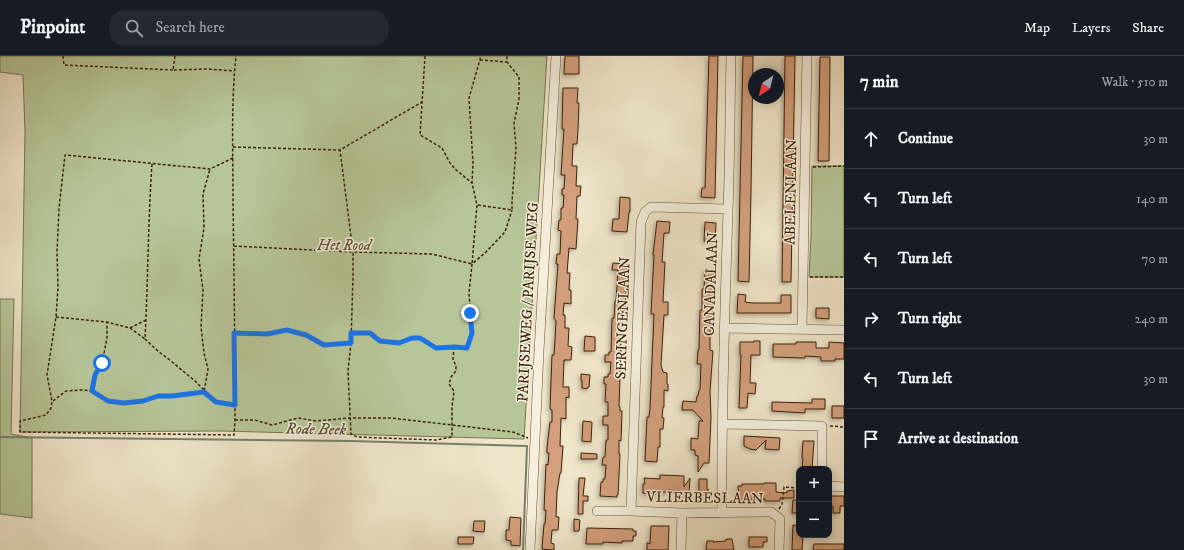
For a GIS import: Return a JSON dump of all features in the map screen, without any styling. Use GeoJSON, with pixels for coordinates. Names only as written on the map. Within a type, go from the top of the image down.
{"type":"FeatureCollection","features":[{"type":"Feature","properties":{"kind":"street","name":"PARIJSEWEG / PARIJSE WEG"},"geometry":{"type":"LineString","coordinates":[[530,550],[556,56]]}},
{"type":"Feature","properties":{"kind":"street","name":"CANADALAAN"},"geometry":{"type":"LineString","coordinates":[[722,513],[722,424],[731,56]]}},
{"type":"Feature","properties":{"kind":"street","name":"ABELENLAAN"},"geometry":{"type":"LineString","coordinates":[[802,329],[807,56]]}},
{"type":"Feature","properties":{"kind":"street","name":"SERINGENLAAN"},"geometry":{"type":"LineString","coordinates":[[631,510],[640,222],[644,212],[651,207],[728,209]]}},
{"type":"Feature","properties":{"kind":"street"},"geometry":{"type":"LineString","coordinates":[[724,328],[844,330]]}},
{"type":"Feature","properties":{"kind":"street"},"geometry":{"type":"LineString","coordinates":[[722,424],[822,426],[822,466]]}},
{"type":"Feature","properties":{"kind":"street"},"geometry":{"type":"LineString","coordinates":[[832,486],[844,487]]}},
{"type":"Feature","properties":{"kind":"street","name":"VLIERBESLAAN"},"geometry":{"type":"LineString","coordinates":[[597,511],[631,510],[682,513],[771,512],[780,519],[779,550]]}},
{"type":"Feature","properties":{"kind":"street"},"geometry":{"type":"LineString","coordinates":[[681,550],[682,513]]}},
{"type":"Feature","properties":{"kind":"path"},"geometry":{"type":"LineString","coordinates":[[63,56],[64,65],[234,71]]}},
{"type":"Feature","properties":{"kind":"path"},"geometry":{"type":"LineString","coordinates":[[173,70],[175,56]]}},
{"type":"Feature","properties":{"kind":"path"},"geometry":{"type":"LineString","coordinates":[[233,158],[210,169],[65,155],[57,244],[58,287],[56,317],[47,375],[52,401],[51,408],[46,415],[20,421],[20,432],[234,435],[233,147],[234,71],[236,56]]}},
{"type":"Feature","properties":{"kind":"path"},"geometry":{"type":"LineString","coordinates":[[425,56],[420,135],[442,148],[455,169],[472,183]]}},
{"type":"Feature","properties":{"kind":"path"},"geometry":{"type":"LineString","coordinates":[[351,333],[370,333],[380,341],[399,343],[412,338],[420,338],[436,348],[467,348],[472,333],[469,293],[477,205],[472,183],[473,163],[469,98],[481,56]]}},
{"type":"Feature","properties":{"kind":"path"},"geometry":{"type":"LineString","coordinates":[[472,264],[505,232],[512,210],[516,148],[514,123],[519,100],[519,77],[507,62],[507,56]]}},
{"type":"Feature","properties":{"kind":"path"},"geometry":{"type":"LineString","coordinates":[[480,60],[507,62]]}},
{"type":"Feature","properties":{"kind":"path"},"geometry":{"type":"LineString","coordinates":[[233,147],[340,150],[422,102]]}},
{"type":"Feature","properties":{"kind":"path"},"geometry":{"type":"LineString","coordinates":[[340,150],[353,252],[351,343],[348,371],[350,434],[357,437],[436,440],[452,437],[452,407],[454,391],[449,384],[451,377],[456,371],[456,366],[452,359],[454,347]]}},
{"type":"Feature","properties":{"kind":"path"},"geometry":{"type":"LineString","coordinates":[[145,339],[152,163]]}},
{"type":"Feature","properties":{"kind":"path"},"geometry":{"type":"LineString","coordinates":[[805,167],[844,166]]}},
{"type":"Feature","properties":{"kind":"path"},"geometry":{"type":"LineString","coordinates":[[204,392],[208,369],[204,353],[201,327],[203,290],[199,259],[204,228],[203,194],[210,169]]}},
{"type":"Feature","properties":{"kind":"path"},"geometry":{"type":"LineString","coordinates":[[477,205],[512,210]]}},
{"type":"Feature","properties":{"kind":"path"},"geometry":{"type":"LineString","coordinates":[[234,246],[432,254],[472,264]]}},
{"type":"Feature","properties":{"kind":"path"},"geometry":{"type":"LineString","coordinates":[[803,277],[844,277]]}},
{"type":"Feature","properties":{"kind":"path"},"geometry":{"type":"LineString","coordinates":[[56,317],[106,322],[130,328],[195,381],[204,392],[216,402],[235,405]]}},
{"type":"Feature","properties":{"kind":"path"},"geometry":{"type":"LineString","coordinates":[[130,328],[146,320]]}},
{"type":"Feature","properties":{"kind":"path"},"geometry":{"type":"LineString","coordinates":[[92,391],[95,375],[102,363],[107,338],[106,322]]}},
{"type":"Feature","properties":{"kind":"path"},"geometry":{"type":"LineString","coordinates":[[234,333],[267,334],[287,330],[306,335],[324,345],[351,343]]}},
{"type":"Feature","properties":{"kind":"path"},"geometry":{"type":"LineString","coordinates":[[52,401],[66,391],[81,390],[92,391],[108,401],[124,403],[143,401],[158,396],[172,396],[204,392]]}},
{"type":"Feature","properties":{"kind":"path"},"geometry":{"type":"LineString","coordinates":[[235,420],[255,420],[272,425],[298,418],[316,421],[350,418],[391,418],[513,432],[535,440]]}},
{"type":"Feature","properties":{"kind":"path"},"geometry":{"type":"LineString","coordinates":[[822,426],[844,427]]}},
{"type":"Feature","properties":{"kind":"path"},"geometry":{"type":"LineString","coordinates":[[774,515],[782,504],[784,487],[796,488]]}},
{"type":"Feature","properties":{"kind":"green space","name":"Het Rood"},"geometry":{"type":"Polygon","coordinates":[[[0,56],[547,56],[524,439],[221,431],[20,432],[25,132],[23,75],[0,72],[0,56]]]}},
{"type":"Feature","properties":{"kind":"green space"},"geometry":{"type":"Polygon","coordinates":[[[812,166],[844,166],[844,277],[809,277],[812,166]]]}},
{"type":"Feature","properties":{"kind":"green space"},"geometry":{"type":"Polygon","coordinates":[[[0,299],[14,299],[11,434],[32,438],[32,518],[0,514],[0,299]]]}},
{"type":"Feature","properties":{"kind":"building"},"geometry":{"type":"Polygon","coordinates":[[[565,56],[579,56],[579,74],[564,74],[565,56]]]}},
{"type":"Feature","properties":{"kind":"building"},"geometry":{"type":"Polygon","coordinates":[[[709,56],[718,56],[715,198],[701,197],[702,188],[705,188],[709,56]]]}},
{"type":"Feature","properties":{"kind":"building"},"geometry":{"type":"Polygon","coordinates":[[[743,56],[753,56],[753,68],[748,68],[748,104],[752,104],[749,282],[738,281],[743,56]]]}},
{"type":"Feature","properties":{"kind":"building"},"geometry":{"type":"Polygon","coordinates":[[[785,56],[795,56],[791,282],[782,282],[785,56]]]}},
{"type":"Feature","properties":{"kind":"building"},"geometry":{"type":"Polygon","coordinates":[[[820,57],[830,57],[829,161],[818,161],[820,57]]]}},
{"type":"Feature","properties":{"kind":"building"},"geometry":{"type":"Polygon","coordinates":[[[563,88],[578,88],[577,103],[579,103],[577,144],[573,144],[572,166],[577,166],[576,186],[581,186],[580,196],[577,196],[576,219],[578,219],[576,249],[569,248],[567,273],[570,273],[569,290],[571,290],[571,304],[564,303],[563,315],[565,315],[565,328],[569,328],[568,346],[572,347],[571,360],[564,360],[563,387],[569,387],[569,398],[566,397],[566,419],[561,418],[560,446],[563,446],[561,473],[557,492],[556,517],[559,517],[558,530],[552,530],[551,543],[554,544],[554,550],[542,549],[546,510],[544,510],[546,464],[548,465],[549,453],[547,453],[547,448],[550,422],[552,422],[552,410],[550,409],[552,355],[554,355],[556,321],[554,318],[558,264],[556,264],[557,254],[560,254],[561,231],[558,230],[559,220],[561,220],[561,208],[563,208],[564,195],[562,195],[562,189],[564,189],[565,175],[561,175],[564,129],[562,129],[563,88]]]}},
{"type":"Feature","properties":{"kind":"building"},"geometry":{"type":"Polygon","coordinates":[[[620,197],[630,198],[630,212],[627,232],[612,231],[613,219],[619,219],[620,197]]]}},
{"type":"Feature","properties":{"kind":"building"},"geometry":{"type":"Polygon","coordinates":[[[657,221],[670,222],[669,233],[664,233],[662,262],[665,262],[663,302],[668,302],[668,315],[664,315],[661,365],[663,372],[667,373],[668,391],[664,390],[664,407],[662,418],[664,418],[663,429],[660,429],[660,447],[658,447],[657,462],[645,461],[647,417],[649,417],[650,409],[654,314],[651,314],[653,255],[657,221]]]}},
{"type":"Feature","properties":{"kind":"building"},"geometry":{"type":"Polygon","coordinates":[[[705,222],[716,223],[715,242],[704,241],[705,222]]]}},
{"type":"Feature","properties":{"kind":"building"},"geometry":{"type":"Polygon","coordinates":[[[613,263],[627,264],[625,312],[622,312],[622,334],[620,334],[619,407],[620,411],[622,411],[621,441],[619,440],[620,454],[617,497],[600,496],[601,482],[605,479],[606,465],[602,465],[603,457],[605,457],[606,440],[608,440],[608,425],[603,425],[603,416],[608,416],[608,402],[605,402],[606,384],[604,384],[604,377],[608,377],[608,374],[610,374],[611,362],[605,362],[605,355],[609,355],[609,352],[611,352],[612,318],[614,318],[618,270],[612,270],[613,263]]]}},
{"type":"Feature","properties":{"kind":"building"},"geometry":{"type":"Polygon","coordinates":[[[705,269],[714,270],[712,325],[710,325],[710,350],[713,351],[710,391],[711,417],[709,463],[704,463],[698,472],[698,456],[695,455],[695,450],[691,450],[691,438],[698,439],[699,421],[703,421],[693,410],[682,410],[683,401],[696,402],[700,390],[701,364],[697,364],[699,350],[700,310],[702,310],[702,289],[704,289],[705,269]]]}},
{"type":"Feature","properties":{"kind":"building"},"geometry":{"type":"Polygon","coordinates":[[[738,294],[746,295],[745,302],[753,303],[781,303],[781,295],[791,295],[791,313],[737,313],[738,294]]]}},
{"type":"Feature","properties":{"kind":"building"},"geometry":{"type":"Polygon","coordinates":[[[816,308],[829,308],[829,319],[816,318],[816,308]]]}},
{"type":"Feature","properties":{"kind":"building"},"geometry":{"type":"Polygon","coordinates":[[[585,336],[595,337],[595,351],[584,351],[585,336]]]}},
{"type":"Feature","properties":{"kind":"building"},"geometry":{"type":"Polygon","coordinates":[[[760,341],[760,355],[751,355],[750,383],[756,383],[755,394],[748,393],[747,408],[739,408],[740,342],[760,341]]]}},
{"type":"Feature","properties":{"kind":"building"},"geometry":{"type":"Polygon","coordinates":[[[796,342],[816,342],[816,348],[829,348],[829,342],[844,343],[844,359],[835,359],[835,361],[821,361],[821,357],[773,357],[773,344],[796,344],[796,342]]]}},
{"type":"Feature","properties":{"kind":"building"},"geometry":{"type":"Polygon","coordinates":[[[581,374],[590,375],[589,387],[587,389],[582,388],[581,374]]]}},
{"type":"Feature","properties":{"kind":"building"},"geometry":{"type":"Polygon","coordinates":[[[812,399],[825,399],[825,409],[805,409],[805,413],[772,411],[772,402],[812,403],[812,399]]]}},
{"type":"Feature","properties":{"kind":"building"},"geometry":{"type":"Polygon","coordinates":[[[832,406],[844,406],[844,418],[832,418],[832,406]]]}},
{"type":"Feature","properties":{"kind":"building"},"geometry":{"type":"Polygon","coordinates":[[[583,421],[592,422],[591,442],[582,441],[583,421]]]}},
{"type":"Feature","properties":{"kind":"building"},"geometry":{"type":"Polygon","coordinates":[[[744,436],[780,438],[779,450],[765,449],[766,440],[756,450],[750,449],[744,446],[744,436]]]}},
{"type":"Feature","properties":{"kind":"building"},"geometry":{"type":"Polygon","coordinates":[[[803,441],[814,441],[812,466],[802,466],[803,441]]]}},
{"type":"Feature","properties":{"kind":"building"},"geometry":{"type":"Polygon","coordinates":[[[581,453],[597,454],[597,459],[581,459],[581,453]]]}},
{"type":"Feature","properties":{"kind":"building"},"geometry":{"type":"Polygon","coordinates":[[[660,475],[684,476],[684,487],[690,478],[689,494],[679,494],[681,491],[668,490],[668,492],[660,492],[656,494],[643,493],[643,484],[645,484],[644,478],[660,479],[660,475]]]}},
{"type":"Feature","properties":{"kind":"building"},"geometry":{"type":"Polygon","coordinates":[[[579,478],[585,478],[583,496],[588,496],[588,501],[583,501],[583,514],[578,514],[579,478]]]}},
{"type":"Feature","properties":{"kind":"building"},"geometry":{"type":"Polygon","coordinates":[[[699,479],[707,479],[708,495],[699,494],[699,479]]]}},
{"type":"Feature","properties":{"kind":"building"},"geometry":{"type":"Polygon","coordinates":[[[776,483],[776,492],[787,493],[787,491],[794,490],[794,498],[780,498],[780,501],[765,501],[765,499],[739,499],[738,486],[742,486],[742,484],[776,483]]]}},
{"type":"Feature","properties":{"kind":"building"},"geometry":{"type":"Polygon","coordinates":[[[832,496],[844,496],[844,506],[840,506],[840,513],[833,513],[832,496]]]}},
{"type":"Feature","properties":{"kind":"building"},"geometry":{"type":"Polygon","coordinates":[[[793,500],[796,500],[796,513],[792,513],[793,500]]]}},
{"type":"Feature","properties":{"kind":"building"},"geometry":{"type":"Polygon","coordinates":[[[510,517],[521,518],[520,546],[511,545],[511,541],[506,540],[506,530],[509,530],[510,517]]]}},
{"type":"Feature","properties":{"kind":"building"},"geometry":{"type":"Polygon","coordinates":[[[574,519],[580,520],[579,531],[574,531],[574,519]]]}},
{"type":"Feature","properties":{"kind":"building"},"geometry":{"type":"Polygon","coordinates":[[[474,521],[485,521],[484,532],[473,531],[474,521]]]}},
{"type":"Feature","properties":{"kind":"building"},"geometry":{"type":"Polygon","coordinates":[[[793,525],[796,526],[796,538],[803,538],[802,550],[792,550],[793,525]]]}},
{"type":"Feature","properties":{"kind":"building"},"geometry":{"type":"Polygon","coordinates":[[[651,526],[669,526],[668,550],[647,550],[647,543],[650,544],[651,526]]]}},
{"type":"Feature","properties":{"kind":"building"},"geometry":{"type":"Polygon","coordinates":[[[587,528],[633,529],[633,531],[636,531],[636,536],[633,536],[633,541],[622,541],[622,543],[603,542],[603,544],[586,544],[587,528]]]}},
{"type":"Feature","properties":{"kind":"building"},"geometry":{"type":"Polygon","coordinates":[[[458,537],[474,537],[473,544],[458,544],[458,537]]]}},
{"type":"Feature","properties":{"kind":"building"},"geometry":{"type":"Polygon","coordinates":[[[749,537],[767,537],[767,542],[763,542],[763,547],[749,547],[749,537]]]}},
{"type":"Feature","properties":{"kind":"building"},"geometry":{"type":"Polygon","coordinates":[[[726,539],[732,539],[734,550],[706,550],[707,541],[726,541],[726,539]]]}},
{"type":"Feature","properties":{"kind":"building"},"geometry":{"type":"Polygon","coordinates":[[[814,544],[844,544],[844,550],[813,550],[814,544]]]}},
{"type":"Feature","properties":{"kind":"waterway","name":"Rode Beek"},"geometry":{"type":"LineString","coordinates":[[0,437],[350,441],[527,446],[523,550]]}},
{"type":"Feature","properties":{"kind":"route"},"geometry":{"type":"LineString","coordinates":[[102,363],[95,375],[92,391],[108,401],[124,403],[143,401],[158,396],[172,396],[204,392],[216,402],[235,405],[234,333],[267,334],[287,330],[306,335],[324,345],[351,343],[351,333],[370,333],[380,341],[399,343],[412,338],[420,338],[436,348],[467,348],[472,333],[470,313]]}}]}
